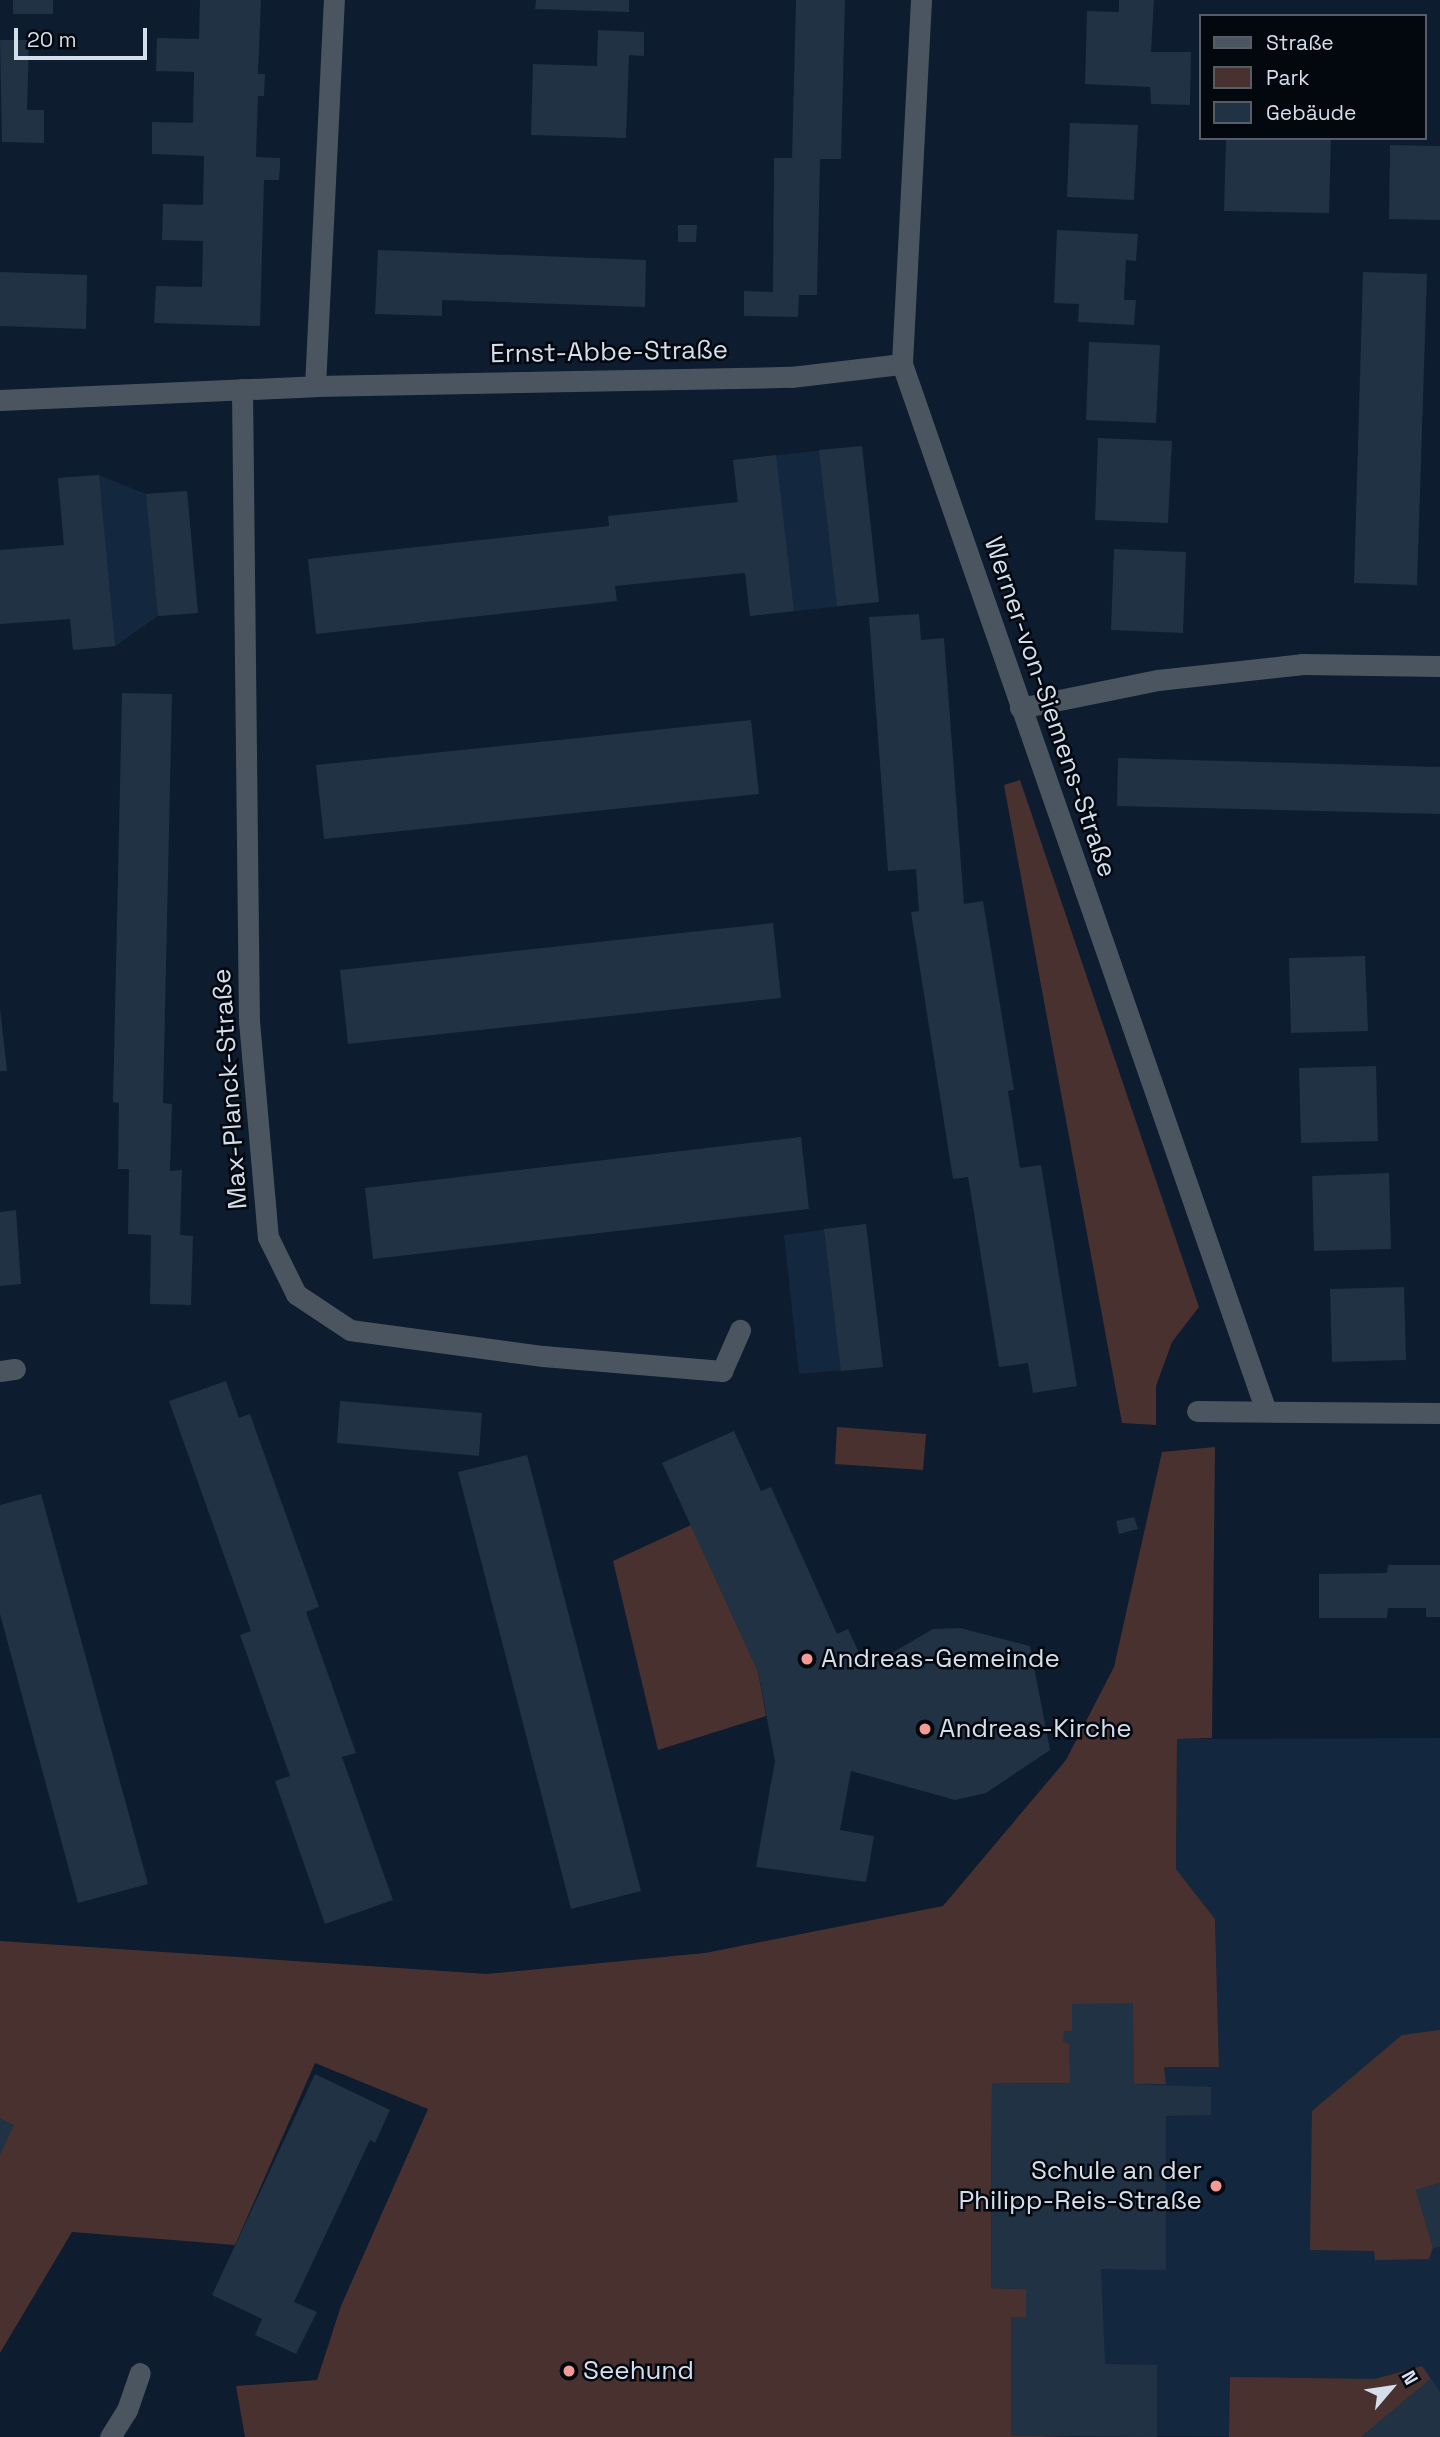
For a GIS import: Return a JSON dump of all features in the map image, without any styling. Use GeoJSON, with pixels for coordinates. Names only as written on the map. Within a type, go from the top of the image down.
{"type":"FeatureCollection","features":[{"type":"Feature","properties":{"kind":"street"},"geometry":{"type":"LineString","coordinates":[[315,386],[334,0]]}},
{"type":"Feature","properties":{"kind":"street","name":"Werner-von-Siemens-Straße"},"geometry":{"type":"LineString","coordinates":[[921,0],[902,364],[1266,1411]]}},
{"type":"Feature","properties":{"kind":"street","name":"Ernst-Abbe-Straße"},"geometry":{"type":"LineString","coordinates":[[0,400],[315,386],[791,377],[902,364]]}},
{"type":"Feature","properties":{"kind":"street","name":"Max-Planck-Straße"},"geometry":{"type":"LineString","coordinates":[[242,389],[249,1021],[268,1237],[296,1294],[350,1330],[571,1359],[722,1371],[740,1330]]}},
{"type":"Feature","properties":{"kind":"street"},"geometry":{"type":"LineString","coordinates":[[1020,708],[1158,680],[1303,664],[1440,666]]}},
{"type":"Feature","properties":{"kind":"street"},"geometry":{"type":"LineString","coordinates":[[1197,1411],[1440,1413]]}},
{"type":"Feature","properties":{"kind":"street"},"geometry":{"type":"LineString","coordinates":[[110,2437],[127,2410],[140,2373]]}},
{"type":"Feature","properties":{"kind":"shaded area"},"geometry":{"type":"Polygon","coordinates":[[[862,446],[879,602],[750,616],[733,460],[862,446]]]}},
{"type":"Feature","properties":{"kind":"shaded area"},"geometry":{"type":"Polygon","coordinates":[[[99,475],[146,494],[187,491],[198,613],[158,616],[115,646],[73,650],[58,478],[99,475]]]}},
{"type":"Feature","properties":{"kind":"shaded area"},"geometry":{"type":"Polygon","coordinates":[[[866,1224],[883,1367],[799,1374],[784,1235],[866,1224]]]}},
{"type":"Feature","properties":{"kind":"shaded area","name":"Schule an der Philipp-Reis-Straße"},"geometry":{"type":"Polygon","coordinates":[[[1440,1738],[1440,2437],[1011,2436],[1011,2317],[1025,2289],[991,2288],[992,2082],[1166,2084],[1163,2067],[1219,2067],[1215,1919],[1176,1869],[1177,1739],[1440,1738]]]}},
{"type":"Feature","properties":{"kind":"green space"},"geometry":{"type":"Polygon","coordinates":[[[1020,780],[1199,1307],[1172,1342],[1156,1386],[1156,1425],[1122,1423],[1004,785],[1020,780]]]}},
{"type":"Feature","properties":{"kind":"green space"},"geometry":{"type":"Polygon","coordinates":[[[837,1427],[926,1434],[923,1470],[835,1464],[837,1427]]]}},
{"type":"Feature","properties":{"kind":"green space"},"geometry":{"type":"Polygon","coordinates":[[[1215,1447],[1212,1738],[1177,1739],[1176,1869],[1215,1919],[1219,2067],[1164,2067],[1166,2084],[992,2083],[991,2288],[1026,2289],[1026,2317],[1011,2317],[1011,2435],[1071,2437],[245,2437],[236,2386],[317,2380],[341,2306],[428,2109],[315,2063],[235,2245],[72,2232],[0,2353],[0,1941],[487,1974],[705,1953],[943,1906],[1066,1760],[1114,1667],[1162,1452],[1215,1447]]]}},
{"type":"Feature","properties":{"kind":"green space"},"geometry":{"type":"Polygon","coordinates":[[[691,1525],[758,1671],[766,1716],[658,1750],[613,1561],[691,1525]]]}},
{"type":"Feature","properties":{"kind":"green space"},"geometry":{"type":"Polygon","coordinates":[[[1440,2030],[1440,2183],[1416,2190],[1433,2248],[1429,2259],[1375,2260],[1374,2251],[1310,2250],[1312,2111],[1402,2035],[1440,2030]]]}},
{"type":"Feature","properties":{"kind":"green space"},"geometry":{"type":"Polygon","coordinates":[[[1422,2366],[1440,2392],[1430,2380],[1361,2437],[1229,2437],[1230,2377],[1375,2379],[1422,2366]]]}},
{"type":"Feature","properties":{"kind":"building"},"geometry":{"type":"Polygon","coordinates":[[[13,0],[53,0],[53,14],[13,14],[13,0]]]}},
{"type":"Feature","properties":{"kind":"building"},"geometry":{"type":"Polygon","coordinates":[[[200,0],[261,0],[258,74],[265,74],[264,96],[258,96],[256,157],[280,158],[280,167],[279,180],[264,180],[260,326],[154,323],[156,286],[202,287],[203,241],[162,240],[163,204],[203,205],[204,156],[152,154],[152,122],[193,123],[194,72],[156,71],[157,38],[199,39],[200,0]]]}},
{"type":"Feature","properties":{"kind":"building"},"geometry":{"type":"Polygon","coordinates":[[[536,0],[629,0],[629,12],[535,9],[536,0]]]}},
{"type":"Feature","properties":{"kind":"building"},"geometry":{"type":"Polygon","coordinates":[[[796,0],[845,0],[841,159],[820,159],[817,295],[799,295],[798,317],[744,316],[744,291],[773,292],[774,158],[792,158],[796,0]]]}},
{"type":"Feature","properties":{"kind":"building"},"geometry":{"type":"Polygon","coordinates":[[[1119,0],[1154,0],[1151,52],[1191,52],[1190,105],[1151,104],[1150,87],[1085,84],[1087,11],[1119,12],[1119,0]]]}},
{"type":"Feature","properties":{"kind":"building"},"geometry":{"type":"Polygon","coordinates":[[[598,30],[644,32],[644,56],[629,55],[626,138],[531,135],[533,64],[597,66],[598,30]]]}},
{"type":"Feature","properties":{"kind":"building"},"geometry":{"type":"Polygon","coordinates":[[[0,40],[29,40],[27,110],[44,110],[44,143],[2,142],[0,40]]]}},
{"type":"Feature","properties":{"kind":"building"},"geometry":{"type":"Polygon","coordinates":[[[1070,123],[1138,125],[1134,200],[1067,197],[1070,123]]]}},
{"type":"Feature","properties":{"kind":"building"},"geometry":{"type":"Polygon","coordinates":[[[1226,140],[1331,140],[1329,213],[1224,211],[1226,140]]]}},
{"type":"Feature","properties":{"kind":"building"},"geometry":{"type":"Polygon","coordinates":[[[1390,145],[1440,146],[1440,220],[1389,219],[1390,145]]]}},
{"type":"Feature","properties":{"kind":"building"},"geometry":{"type":"Polygon","coordinates":[[[678,225],[697,225],[696,242],[678,242],[678,225]]]}},
{"type":"Feature","properties":{"kind":"building"},"geometry":{"type":"Polygon","coordinates":[[[1057,230],[1138,234],[1136,261],[1126,260],[1124,300],[1136,300],[1134,325],[1078,322],[1079,304],[1054,303],[1057,230]]]}},
{"type":"Feature","properties":{"kind":"building"},"geometry":{"type":"Polygon","coordinates":[[[378,250],[646,260],[645,307],[442,300],[442,316],[375,314],[378,250]]]}},
{"type":"Feature","properties":{"kind":"building"},"geometry":{"type":"Polygon","coordinates":[[[0,272],[87,275],[86,329],[0,326],[0,272]]]}},
{"type":"Feature","properties":{"kind":"building"},"geometry":{"type":"Polygon","coordinates":[[[1363,272],[1427,274],[1417,585],[1354,583],[1363,272]]]}},
{"type":"Feature","properties":{"kind":"building"},"geometry":{"type":"Polygon","coordinates":[[[1089,342],[1160,345],[1156,423],[1086,420],[1089,342]]]}},
{"type":"Feature","properties":{"kind":"building"},"geometry":{"type":"Polygon","coordinates":[[[1098,438],[1172,441],[1168,523],[1095,520],[1098,438]]]}},
{"type":"Feature","properties":{"kind":"building"},"geometry":{"type":"Polygon","coordinates":[[[862,446],[879,602],[837,606],[819,450],[862,446]]]}},
{"type":"Feature","properties":{"kind":"building"},"geometry":{"type":"Polygon","coordinates":[[[776,455],[794,611],[750,616],[745,573],[615,586],[617,601],[316,634],[308,559],[609,526],[608,516],[738,502],[733,460],[776,455]]]}},
{"type":"Feature","properties":{"kind":"building"},"geometry":{"type":"Polygon","coordinates":[[[99,475],[115,646],[73,650],[70,619],[0,624],[0,550],[64,545],[58,478],[99,475]]]}},
{"type":"Feature","properties":{"kind":"building"},"geometry":{"type":"Polygon","coordinates":[[[187,491],[198,613],[158,616],[146,494],[187,491]]]}},
{"type":"Feature","properties":{"kind":"building"},"geometry":{"type":"Polygon","coordinates":[[[1114,549],[1186,552],[1183,633],[1111,630],[1114,549]]]}},
{"type":"Feature","properties":{"kind":"building"},"geometry":{"type":"Polygon","coordinates":[[[919,614],[921,640],[944,638],[964,904],[983,901],[1014,1090],[1008,1091],[1020,1168],[1041,1165],[1077,1386],[1033,1393],[1028,1363],[999,1367],[968,1177],[953,1179],[911,912],[919,911],[916,869],[888,871],[869,617],[919,614]]]}},
{"type":"Feature","properties":{"kind":"building"},"geometry":{"type":"Polygon","coordinates":[[[122,693],[172,694],[163,1103],[172,1104],[170,1171],[182,1170],[180,1235],[193,1236],[191,1305],[150,1304],[151,1235],[128,1234],[129,1169],[118,1169],[119,1103],[113,1102],[122,693]]]}},
{"type":"Feature","properties":{"kind":"building"},"geometry":{"type":"Polygon","coordinates":[[[751,720],[759,794],[324,839],[316,765],[751,720]]]}},
{"type":"Feature","properties":{"kind":"building"},"geometry":{"type":"Polygon","coordinates":[[[1118,758],[1440,767],[1440,814],[1117,806],[1118,758]]]}},
{"type":"Feature","properties":{"kind":"building"},"geometry":{"type":"Polygon","coordinates":[[[773,923],[781,998],[348,1044],[340,970],[773,923]]]}},
{"type":"Feature","properties":{"kind":"building"},"geometry":{"type":"Polygon","coordinates":[[[1365,956],[1368,1031],[1291,1033],[1289,958],[1365,956]]]}},
{"type":"Feature","properties":{"kind":"building"},"geometry":{"type":"Polygon","coordinates":[[[0,1008],[7,1071],[0,1071],[0,1008]]]}},
{"type":"Feature","properties":{"kind":"building"},"geometry":{"type":"Polygon","coordinates":[[[1376,1066],[1378,1141],[1301,1143],[1299,1068],[1376,1066]]]}},
{"type":"Feature","properties":{"kind":"building"},"geometry":{"type":"Polygon","coordinates":[[[801,1137],[809,1209],[373,1259],[365,1188],[801,1137]]]}},
{"type":"Feature","properties":{"kind":"building"},"geometry":{"type":"Polygon","coordinates":[[[1389,1173],[1391,1249],[1314,1251],[1312,1176],[1389,1173]]]}},
{"type":"Feature","properties":{"kind":"building"},"geometry":{"type":"Polygon","coordinates":[[[16,1210],[21,1284],[0,1286],[0,1212],[16,1210]]]}},
{"type":"Feature","properties":{"kind":"building"},"geometry":{"type":"Polygon","coordinates":[[[866,1224],[883,1367],[841,1371],[824,1229],[866,1224]]]}},
{"type":"Feature","properties":{"kind":"building"},"geometry":{"type":"Polygon","coordinates":[[[1404,1287],[1406,1360],[1332,1362],[1330,1289],[1404,1287]]]}},
{"type":"Feature","properties":{"kind":"building"},"geometry":{"type":"Polygon","coordinates":[[[226,1381],[239,1418],[250,1414],[319,1607],[306,1612],[356,1753],[342,1757],[393,1900],[325,1924],[275,1781],[290,1776],[240,1635],[251,1631],[169,1401],[226,1381]]]}},
{"type":"Feature","properties":{"kind":"building"},"geometry":{"type":"Polygon","coordinates":[[[340,1401],[482,1413],[479,1456],[337,1443],[340,1401]]]}},
{"type":"Feature","properties":{"kind":"building"},"geometry":{"type":"Polygon","coordinates":[[[734,1431],[761,1491],[771,1487],[837,1634],[848,1629],[866,1668],[933,1629],[960,1628],[1030,1646],[1050,1750],[986,1793],[955,1800],[851,1771],[840,1830],[874,1836],[866,1882],[756,1867],[775,1761],[758,1671],[662,1463],[734,1431]]]}},
{"type":"Feature","properties":{"kind":"building"},"geometry":{"type":"Polygon","coordinates":[[[527,1455],[641,1891],[571,1909],[458,1472],[527,1455]]]}},
{"type":"Feature","properties":{"kind":"building"},"geometry":{"type":"Polygon","coordinates":[[[41,1494],[148,1884],[78,1903],[0,1614],[0,1505],[41,1494]]]}},
{"type":"Feature","properties":{"kind":"building"},"geometry":{"type":"Polygon","coordinates":[[[1134,1517],[1138,1529],[1119,1534],[1116,1521],[1134,1517]]]}},
{"type":"Feature","properties":{"kind":"building"},"geometry":{"type":"Polygon","coordinates":[[[1388,1565],[1440,1565],[1440,1617],[1426,1617],[1426,1608],[1388,1608],[1387,1618],[1319,1618],[1319,1574],[1387,1573],[1388,1565]]]}},
{"type":"Feature","properties":{"kind":"building"},"geometry":{"type":"Polygon","coordinates":[[[1133,2003],[1134,2084],[1211,2087],[1211,2115],[1166,2116],[1166,2270],[1101,2269],[1105,2364],[1157,2365],[1157,2437],[1011,2436],[1011,2317],[1026,2317],[1026,2289],[991,2288],[992,2083],[1070,2084],[1069,2044],[1063,2042],[1064,2031],[1072,2031],[1072,2004],[1133,2003]]]}},
{"type":"Feature","properties":{"kind":"building"},"geometry":{"type":"Polygon","coordinates":[[[315,2074],[390,2110],[375,2143],[370,2140],[294,2302],[317,2312],[296,2354],[255,2335],[262,2319],[212,2295],[315,2074]]]}},
{"type":"Feature","properties":{"kind":"building"},"geometry":{"type":"Polygon","coordinates":[[[0,2118],[14,2125],[0,2155],[0,2118]]]}},
{"type":"Feature","properties":{"kind":"building"},"geometry":{"type":"Polygon","coordinates":[[[1440,2183],[1440,2247],[1433,2248],[1416,2190],[1440,2183]]]}},
{"type":"Feature","properties":{"kind":"building"},"geometry":{"type":"Polygon","coordinates":[[[1430,2379],[1440,2392],[1440,2437],[1361,2437],[1430,2379]]]}},
{"type":"Feature","properties":{"kind":"place","name":"Andreas-Gemeinde"},"geometry":{"type":"Point","coordinates":[807,1659]}},
{"type":"Feature","properties":{"kind":"place","name":"Andreas-Kirche"},"geometry":{"type":"Point","coordinates":[925,1729]}},
{"type":"Feature","properties":{"kind":"place","name":"Schule an der Philipp-Reis-Straße"},"geometry":{"type":"Point","coordinates":[1216,2186]}},
{"type":"Feature","properties":{"kind":"place","name":"Seehund"},"geometry":{"type":"Point","coordinates":[569,2371]}}]}
